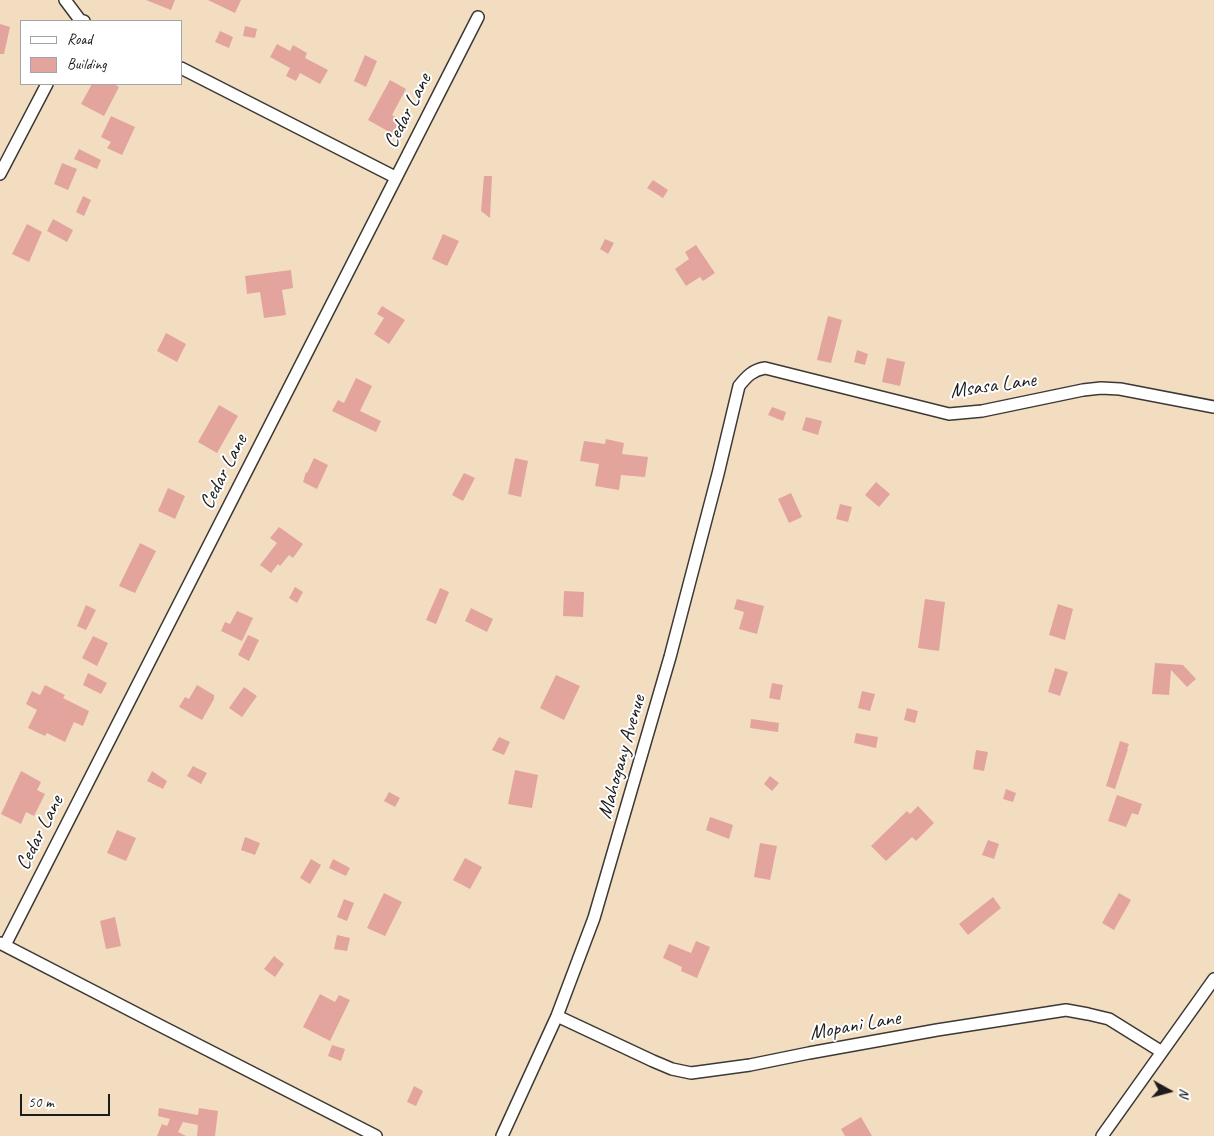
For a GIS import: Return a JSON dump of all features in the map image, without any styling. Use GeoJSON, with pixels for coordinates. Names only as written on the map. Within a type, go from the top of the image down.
{"type":"FeatureCollection","features":[{"type":"Feature","properties":{"kind":"street"},"geometry":{"type":"LineString","coordinates":[[65,0],[80,20]]}},
{"type":"Feature","properties":{"kind":"street","name":"Cedar Lane"},"geometry":{"type":"LineString","coordinates":[[2,944],[478,17]]}},
{"type":"Feature","properties":{"kind":"street"},"geometry":{"type":"LineString","coordinates":[[182,69],[395,176]]}},
{"type":"Feature","properties":{"kind":"street"},"geometry":{"type":"LineString","coordinates":[[0,174],[46,85]]}},
{"type":"Feature","properties":{"kind":"street","name":"Msasa Lane"},"geometry":{"type":"LineString","coordinates":[[748,375],[759,369],[766,368],[949,414],[982,411],[1101,388],[1120,389],[1214,407]]}},
{"type":"Feature","properties":{"kind":"street","name":"Mahogany Avenue"},"geometry":{"type":"LineString","coordinates":[[502,1136],[557,1016],[597,908],[673,647],[739,386],[748,375]]}},
{"type":"Feature","properties":{"kind":"street"},"geometry":{"type":"LineString","coordinates":[[2,944],[376,1136]]}},
{"type":"Feature","properties":{"kind":"street"},"geometry":{"type":"LineString","coordinates":[[1102,1136],[1214,979]]}},
{"type":"Feature","properties":{"kind":"street","name":"Mopani Lane"},"geometry":{"type":"LineString","coordinates":[[557,1016],[652,1061],[672,1069],[691,1073],[750,1065],[937,1030],[1066,1010],[1109,1020],[1162,1052]]}},
{"type":"Feature","properties":{"kind":"building"},"geometry":{"type":"Polygon","coordinates":[[[146,0],[175,0],[171,10],[146,0]]]}},
{"type":"Feature","properties":{"kind":"building"},"geometry":{"type":"Polygon","coordinates":[[[208,0],[241,0],[235,13],[208,0]]]}},
{"type":"Feature","properties":{"kind":"building"},"geometry":{"type":"Polygon","coordinates":[[[0,24],[10,27],[4,54],[0,54],[0,24]]]}},
{"type":"Feature","properties":{"kind":"building"},"geometry":{"type":"Polygon","coordinates":[[[245,26],[257,29],[255,38],[243,36],[245,26]]]}},
{"type":"Feature","properties":{"kind":"building"},"geometry":{"type":"Polygon","coordinates":[[[220,31],[233,37],[229,48],[215,42],[220,31]]]}},
{"type":"Feature","properties":{"kind":"building"},"geometry":{"type":"Polygon","coordinates":[[[277,44],[290,51],[293,45],[307,53],[305,58],[328,70],[320,84],[300,73],[296,81],[286,76],[290,68],[270,57],[277,44]]]}},
{"type":"Feature","properties":{"kind":"building"},"geometry":{"type":"Polygon","coordinates":[[[365,55],[377,61],[366,87],[354,81],[365,55]]]}},
{"type":"Feature","properties":{"kind":"building"},"geometry":{"type":"Polygon","coordinates":[[[390,80],[406,89],[392,115],[401,120],[393,134],[368,120],[390,80]]]}},
{"type":"Feature","properties":{"kind":"building"},"geometry":{"type":"Polygon","coordinates":[[[91,85],[116,85],[119,87],[104,116],[81,104],[91,85]]]}},
{"type":"Feature","properties":{"kind":"building"},"geometry":{"type":"Polygon","coordinates":[[[111,116],[135,127],[122,155],[107,148],[111,142],[101,137],[111,116]]]}},
{"type":"Feature","properties":{"kind":"building"},"geometry":{"type":"Polygon","coordinates":[[[79,149],[101,160],[97,169],[74,159],[79,149]]]}},
{"type":"Feature","properties":{"kind":"building"},"geometry":{"type":"Polygon","coordinates":[[[62,163],[77,169],[68,190],[54,184],[62,163]]]}},
{"type":"Feature","properties":{"kind":"building"},"geometry":{"type":"Polygon","coordinates":[[[484,176],[492,176],[490,218],[481,211],[484,176]]]}},
{"type":"Feature","properties":{"kind":"building"},"geometry":{"type":"Polygon","coordinates":[[[653,180],[668,190],[663,198],[647,188],[653,180]]]}},
{"type":"Feature","properties":{"kind":"building"},"geometry":{"type":"Polygon","coordinates":[[[83,196],[91,200],[84,216],[76,212],[83,196]]]}},
{"type":"Feature","properties":{"kind":"building"},"geometry":{"type":"Polygon","coordinates":[[[53,219],[73,230],[67,242],[47,231],[53,219]]]}},
{"type":"Feature","properties":{"kind":"building"},"geometry":{"type":"Polygon","coordinates":[[[27,224],[42,232],[29,262],[12,254],[27,224]]]}},
{"type":"Feature","properties":{"kind":"building"},"geometry":{"type":"Polygon","coordinates":[[[443,234],[459,241],[447,266],[432,259],[443,234]]]}},
{"type":"Feature","properties":{"kind":"building"},"geometry":{"type":"Polygon","coordinates":[[[605,239],[614,243],[608,254],[600,249],[605,239]]]}},
{"type":"Feature","properties":{"kind":"building"},"geometry":{"type":"Polygon","coordinates":[[[696,245],[715,273],[703,281],[700,277],[686,286],[675,269],[689,259],[685,252],[696,245]]]}},
{"type":"Feature","properties":{"kind":"building"},"geometry":{"type":"Polygon","coordinates":[[[291,270],[293,288],[282,290],[286,315],[264,318],[260,292],[247,294],[245,276],[291,270]]]}},
{"type":"Feature","properties":{"kind":"building"},"geometry":{"type":"Polygon","coordinates":[[[382,306],[405,320],[389,344],[374,334],[384,318],[377,314],[382,306]]]}},
{"type":"Feature","properties":{"kind":"building"},"geometry":{"type":"Polygon","coordinates":[[[828,316],[842,320],[831,363],[817,360],[828,316]]]}},
{"type":"Feature","properties":{"kind":"building"},"geometry":{"type":"Polygon","coordinates":[[[166,333],[186,344],[177,362],[157,351],[166,333]]]}},
{"type":"Feature","properties":{"kind":"building"},"geometry":{"type":"Polygon","coordinates":[[[857,350],[868,354],[865,365],[854,362],[857,350]]]}},
{"type":"Feature","properties":{"kind":"building"},"geometry":{"type":"Polygon","coordinates":[[[887,358],[905,362],[900,386],[882,382],[887,358]]]}},
{"type":"Feature","properties":{"kind":"building"},"geometry":{"type":"Polygon","coordinates":[[[356,378],[372,386],[360,411],[381,421],[376,432],[332,411],[338,400],[344,403],[356,378]]]}},
{"type":"Feature","properties":{"kind":"building"},"geometry":{"type":"Polygon","coordinates":[[[219,405],[238,416],[217,453],[198,442],[219,405]]]}},
{"type":"Feature","properties":{"kind":"building"},"geometry":{"type":"Polygon","coordinates":[[[772,407],[786,412],[783,421],[768,415],[772,407]]]}},
{"type":"Feature","properties":{"kind":"building"},"geometry":{"type":"Polygon","coordinates":[[[806,417],[822,421],[818,435],[802,430],[806,417]]]}},
{"type":"Feature","properties":{"kind":"building"},"geometry":{"type":"Polygon","coordinates":[[[606,439],[624,443],[622,454],[648,457],[645,477],[621,475],[619,490],[595,486],[599,464],[580,461],[584,441],[605,444],[606,439]]]}},
{"type":"Feature","properties":{"kind":"building"},"geometry":{"type":"Polygon","coordinates":[[[314,458],[328,465],[317,489],[303,482],[314,458]]]}},
{"type":"Feature","properties":{"kind":"building"},"geometry":{"type":"Polygon","coordinates":[[[515,458],[528,461],[521,497],[508,494],[515,458]]]}},
{"type":"Feature","properties":{"kind":"building"},"geometry":{"type":"Polygon","coordinates":[[[464,473],[475,478],[463,501],[452,495],[464,473]]]}},
{"type":"Feature","properties":{"kind":"building"},"geometry":{"type":"Polygon","coordinates":[[[876,482],[890,494],[879,507],[865,495],[876,482]]]}},
{"type":"Feature","properties":{"kind":"building"},"geometry":{"type":"Polygon","coordinates":[[[168,488],[185,496],[175,519],[158,511],[168,488]]]}},
{"type":"Feature","properties":{"kind":"building"},"geometry":{"type":"Polygon","coordinates":[[[791,493],[802,517],[789,523],[778,499],[791,493]]]}},
{"type":"Feature","properties":{"kind":"building"},"geometry":{"type":"Polygon","coordinates":[[[840,504],[852,507],[848,522],[836,519],[840,504]]]}},
{"type":"Feature","properties":{"kind":"building"},"geometry":{"type":"Polygon","coordinates":[[[279,527],[303,544],[293,558],[289,555],[271,573],[260,565],[277,543],[270,538],[279,527]]]}},
{"type":"Feature","properties":{"kind":"building"},"geometry":{"type":"Polygon","coordinates":[[[140,543],[156,551],[135,593],[119,586],[140,543]]]}},
{"type":"Feature","properties":{"kind":"building"},"geometry":{"type":"Polygon","coordinates":[[[295,587],[303,592],[297,603],[289,598],[295,587]]]}},
{"type":"Feature","properties":{"kind":"building"},"geometry":{"type":"Polygon","coordinates":[[[440,588],[449,592],[436,624],[426,620],[440,588]]]}},
{"type":"Feature","properties":{"kind":"building"},"geometry":{"type":"Polygon","coordinates":[[[564,591],[584,592],[583,617],[563,616],[564,591]]]}},
{"type":"Feature","properties":{"kind":"building"},"geometry":{"type":"Polygon","coordinates":[[[737,599],[764,606],[757,634],[739,629],[744,612],[734,609],[737,599]]]}},
{"type":"Feature","properties":{"kind":"building"},"geometry":{"type":"Polygon","coordinates":[[[925,599],[945,602],[939,651],[918,648],[925,599]]]}},
{"type":"Feature","properties":{"kind":"building"},"geometry":{"type":"Polygon","coordinates":[[[1058,604],[1073,609],[1065,640],[1049,635],[1058,604]]]}},
{"type":"Feature","properties":{"kind":"building"},"geometry":{"type":"Polygon","coordinates":[[[86,605],[96,610],[86,630],[77,626],[86,605]]]}},
{"type":"Feature","properties":{"kind":"building"},"geometry":{"type":"Polygon","coordinates":[[[471,608],[493,619],[487,632],[465,621],[471,608]]]}},
{"type":"Feature","properties":{"kind":"building"},"geometry":{"type":"Polygon","coordinates":[[[237,611],[253,618],[242,641],[221,631],[225,622],[230,624],[237,611]]]}},
{"type":"Feature","properties":{"kind":"building"},"geometry":{"type":"Polygon","coordinates":[[[248,635],[259,640],[249,661],[238,655],[248,635]]]}},
{"type":"Feature","properties":{"kind":"building"},"geometry":{"type":"Polygon","coordinates":[[[93,636],[108,643],[97,666],[82,658],[93,636]]]}},
{"type":"Feature","properties":{"kind":"building"},"geometry":{"type":"Polygon","coordinates":[[[1155,663],[1183,665],[1196,679],[1187,687],[1171,670],[1169,695],[1152,694],[1155,663]]]}},
{"type":"Feature","properties":{"kind":"building"},"geometry":{"type":"Polygon","coordinates":[[[1055,668],[1068,672],[1060,696],[1048,692],[1055,668]]]}},
{"type":"Feature","properties":{"kind":"building"},"geometry":{"type":"Polygon","coordinates":[[[88,673],[107,683],[101,694],[83,685],[88,673]]]}},
{"type":"Feature","properties":{"kind":"building"},"geometry":{"type":"Polygon","coordinates":[[[556,675],[580,686],[564,720],[540,708],[556,675]]]}},
{"type":"Feature","properties":{"kind":"building"},"geometry":{"type":"Polygon","coordinates":[[[772,683],[783,685],[780,700],[769,698],[772,683]]]}},
{"type":"Feature","properties":{"kind":"building"},"geometry":{"type":"Polygon","coordinates":[[[45,685],[65,695],[63,698],[89,711],[83,726],[74,722],[65,742],[47,733],[45,736],[28,728],[37,710],[26,704],[32,691],[40,695],[45,685]]]}},
{"type":"Feature","properties":{"kind":"building"},"geometry":{"type":"Polygon","coordinates":[[[197,685],[214,695],[214,699],[202,720],[179,707],[185,697],[189,699],[197,685]]]}},
{"type":"Feature","properties":{"kind":"building"},"geometry":{"type":"Polygon","coordinates":[[[244,687],[257,696],[242,717],[229,708],[244,687]]]}},
{"type":"Feature","properties":{"kind":"building"},"geometry":{"type":"Polygon","coordinates":[[[862,691],[875,694],[870,711],[858,708],[862,691]]]}},
{"type":"Feature","properties":{"kind":"building"},"geometry":{"type":"Polygon","coordinates":[[[907,708],[918,711],[915,723],[904,720],[907,708]]]}},
{"type":"Feature","properties":{"kind":"building"},"geometry":{"type":"Polygon","coordinates":[[[751,719],[779,723],[778,732],[750,728],[751,719]]]}},
{"type":"Feature","properties":{"kind":"building"},"geometry":{"type":"Polygon","coordinates":[[[856,733],[878,737],[876,748],[854,743],[856,733]]]}},
{"type":"Feature","properties":{"kind":"building"},"geometry":{"type":"Polygon","coordinates":[[[499,737],[510,742],[504,755],[492,750],[499,737]]]}},
{"type":"Feature","properties":{"kind":"building"},"geometry":{"type":"Polygon","coordinates":[[[1120,741],[1129,744],[1115,789],[1106,786],[1120,741]]]}},
{"type":"Feature","properties":{"kind":"building"},"geometry":{"type":"Polygon","coordinates":[[[976,750],[988,752],[984,771],[973,769],[976,750]]]}},
{"type":"Feature","properties":{"kind":"building"},"geometry":{"type":"Polygon","coordinates":[[[193,766],[207,773],[201,784],[187,776],[193,766]]]}},
{"type":"Feature","properties":{"kind":"building"},"geometry":{"type":"Polygon","coordinates":[[[515,770],[538,775],[532,808],[508,804],[515,770]]]}},
{"type":"Feature","properties":{"kind":"building"},"geometry":{"type":"Polygon","coordinates":[[[21,771],[41,782],[37,790],[45,794],[34,816],[26,812],[21,824],[1,814],[21,771]]]}},
{"type":"Feature","properties":{"kind":"building"},"geometry":{"type":"Polygon","coordinates":[[[152,771],[167,781],[163,789],[147,781],[152,771]]]}},
{"type":"Feature","properties":{"kind":"building"},"geometry":{"type":"Polygon","coordinates":[[[770,776],[779,783],[772,791],[764,784],[770,776]]]}},
{"type":"Feature","properties":{"kind":"building"},"geometry":{"type":"Polygon","coordinates":[[[1006,789],[1016,793],[1013,802],[1003,799],[1006,789]]]}},
{"type":"Feature","properties":{"kind":"building"},"geometry":{"type":"Polygon","coordinates":[[[389,792],[400,798],[395,807],[384,801],[389,792]]]}},
{"type":"Feature","properties":{"kind":"building"},"geometry":{"type":"Polygon","coordinates":[[[1117,795],[1142,804],[1138,815],[1132,813],[1126,827],[1108,821],[1117,795]]]}},
{"type":"Feature","properties":{"kind":"building"},"geometry":{"type":"Polygon","coordinates":[[[918,806],[934,823],[916,841],[912,837],[886,861],[871,846],[907,811],[910,814],[918,806]]]}},
{"type":"Feature","properties":{"kind":"building"},"geometry":{"type":"Polygon","coordinates":[[[710,817],[733,825],[729,839],[706,830],[710,817]]]}},
{"type":"Feature","properties":{"kind":"building"},"geometry":{"type":"Polygon","coordinates":[[[117,830],[136,838],[126,861],[107,853],[117,830]]]}},
{"type":"Feature","properties":{"kind":"building"},"geometry":{"type":"Polygon","coordinates":[[[245,837],[260,843],[255,855],[241,850],[245,837]]]}},
{"type":"Feature","properties":{"kind":"building"},"geometry":{"type":"Polygon","coordinates":[[[988,840],[999,844],[994,859],[982,855],[988,840]]]}},
{"type":"Feature","properties":{"kind":"building"},"geometry":{"type":"Polygon","coordinates":[[[760,843],[777,846],[770,880],[754,877],[760,843]]]}},
{"type":"Feature","properties":{"kind":"building"},"geometry":{"type":"Polygon","coordinates":[[[465,858],[482,867],[470,889],[453,880],[465,858]]]}},
{"type":"Feature","properties":{"kind":"building"},"geometry":{"type":"Polygon","coordinates":[[[311,859],[321,865],[310,884],[300,878],[311,859]]]}},
{"type":"Feature","properties":{"kind":"building"},"geometry":{"type":"Polygon","coordinates":[[[333,859],[350,868],[346,876],[329,868],[333,859]]]}},
{"type":"Feature","properties":{"kind":"building"},"geometry":{"type":"Polygon","coordinates":[[[384,893],[402,902],[385,936],[367,928],[384,893]]]}},
{"type":"Feature","properties":{"kind":"building"},"geometry":{"type":"Polygon","coordinates":[[[1119,893],[1131,900],[1114,930],[1102,923],[1119,893]]]}},
{"type":"Feature","properties":{"kind":"building"},"geometry":{"type":"Polygon","coordinates":[[[993,897],[1001,908],[968,935],[959,924],[993,897]]]}},
{"type":"Feature","properties":{"kind":"building"},"geometry":{"type":"Polygon","coordinates":[[[344,899],[354,903],[347,921],[337,917],[344,899]]]}},
{"type":"Feature","properties":{"kind":"building"},"geometry":{"type":"Polygon","coordinates":[[[115,917],[121,946],[106,949],[100,921],[115,917]]]}},
{"type":"Feature","properties":{"kind":"building"},"geometry":{"type":"Polygon","coordinates":[[[337,935],[350,938],[347,951],[334,949],[337,935]]]}},
{"type":"Feature","properties":{"kind":"building"},"geometry":{"type":"Polygon","coordinates":[[[696,941],[710,947],[697,978],[681,971],[682,967],[663,958],[669,944],[691,953],[696,941]]]}},
{"type":"Feature","properties":{"kind":"building"},"geometry":{"type":"Polygon","coordinates":[[[274,956],[284,964],[275,977],[264,969],[274,956]]]}},
{"type":"Feature","properties":{"kind":"building"},"geometry":{"type":"Polygon","coordinates":[[[320,994],[335,1002],[339,995],[350,1000],[330,1041],[303,1027],[320,994]]]}},
{"type":"Feature","properties":{"kind":"building"},"geometry":{"type":"Polygon","coordinates":[[[332,1045],[345,1049],[341,1061],[328,1056],[332,1045]]]}},
{"type":"Feature","properties":{"kind":"building"},"geometry":{"type":"Polygon","coordinates":[[[414,1086],[423,1091],[416,1106],[407,1102],[414,1086]]]}},
{"type":"Feature","properties":{"kind":"building"},"geometry":{"type":"Polygon","coordinates":[[[159,1108],[198,1115],[199,1108],[218,1111],[215,1136],[197,1136],[198,1125],[183,1122],[178,1132],[186,1136],[157,1136],[162,1124],[167,1126],[170,1119],[158,1116],[159,1108]]]}},
{"type":"Feature","properties":{"kind":"building"},"geometry":{"type":"Polygon","coordinates":[[[861,1117],[872,1136],[845,1136],[841,1129],[861,1117]]]}}]}
